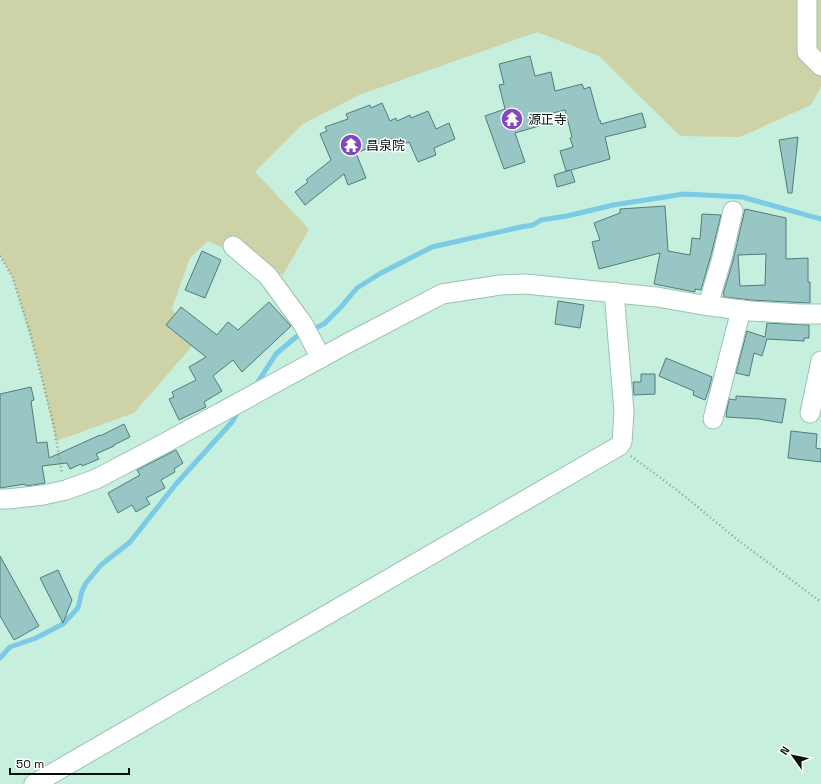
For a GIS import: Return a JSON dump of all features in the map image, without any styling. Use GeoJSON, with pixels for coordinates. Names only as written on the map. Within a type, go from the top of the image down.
{"type":"FeatureCollection","features":[{"type":"Feature","properties":{"kind":"street"},"geometry":{"type":"LineString","coordinates":[[807,0],[806,52],[821,66]]}},
{"type":"Feature","properties":{"kind":"street"},"geometry":{"type":"LineString","coordinates":[[708,305],[722,258],[733,211]]}},
{"type":"Feature","properties":{"kind":"street"},"geometry":{"type":"LineString","coordinates":[[233,246],[268,276],[303,324],[321,358]]}},
{"type":"Feature","properties":{"kind":"street"},"geometry":{"type":"LineString","coordinates":[[0,499],[43,495],[66,490],[96,479],[442,294],[500,285],[525,284],[657,297],[741,310],[821,314]]}},
{"type":"Feature","properties":{"kind":"street"},"geometry":{"type":"LineString","coordinates":[[34,784],[619,446],[622,442],[624,412],[614,292]]}},
{"type":"Feature","properties":{"kind":"street"},"geometry":{"type":"LineString","coordinates":[[713,418],[741,310]]}},
{"type":"Feature","properties":{"kind":"street"},"geometry":{"type":"LineString","coordinates":[[810,413],[821,361]]}},
{"type":"Feature","properties":{"kind":"path"},"geometry":{"type":"LineString","coordinates":[[0,256],[12,276],[30,332],[52,422],[66,490]]}},
{"type":"Feature","properties":{"kind":"path"},"geometry":{"type":"LineString","coordinates":[[619,446],[677,490],[739,541],[821,602]]}},
{"type":"Feature","properties":{"kind":"green space"},"geometry":{"type":"Polygon","coordinates":[[[0,0],[821,0],[821,86],[811,105],[740,137],[680,136],[599,56],[537,32],[359,95],[303,124],[255,172],[309,229],[283,275],[208,241],[190,258],[172,308],[193,345],[134,413],[56,441],[38,363],[12,276],[0,256],[0,0]]]}},
{"type":"Feature","properties":{"kind":"building"},"geometry":{"type":"Polygon","coordinates":[[[530,56],[535,76],[551,72],[555,91],[582,84],[584,89],[590,87],[601,124],[642,113],[646,127],[605,137],[610,159],[571,170],[575,182],[557,187],[554,175],[570,170],[566,171],[560,151],[573,147],[565,110],[537,117],[539,126],[515,133],[525,162],[504,169],[485,116],[505,109],[499,85],[504,84],[499,64],[530,56]]]}},
{"type":"Feature","properties":{"kind":"building"},"geometry":{"type":"Polygon","coordinates":[[[382,103],[390,121],[396,118],[397,121],[410,115],[411,118],[428,111],[436,129],[449,123],[455,139],[434,148],[436,155],[418,162],[409,142],[397,147],[394,138],[356,153],[366,178],[348,185],[344,174],[305,205],[295,192],[308,182],[306,180],[331,160],[320,134],[327,131],[325,127],[348,119],[346,114],[370,105],[371,108],[382,103]]]}},
{"type":"Feature","properties":{"kind":"building"},"geometry":{"type":"Polygon","coordinates":[[[798,137],[792,193],[788,193],[779,140],[798,137]]]}},
{"type":"Feature","properties":{"kind":"building"},"geometry":{"type":"Polygon","coordinates":[[[665,206],[668,251],[690,255],[692,238],[700,239],[702,214],[721,215],[701,290],[695,289],[695,292],[654,284],[660,253],[599,269],[592,242],[600,240],[594,223],[620,213],[620,209],[665,206]]]}},
{"type":"Feature","properties":{"kind":"building"},"geometry":{"type":"Polygon","coordinates":[[[745,209],[786,218],[786,259],[808,258],[810,303],[724,297],[723,294],[733,261],[745,209]],[[766,254],[738,255],[740,286],[765,285],[766,254]]]}},
{"type":"Feature","properties":{"kind":"building"},"geometry":{"type":"Polygon","coordinates":[[[202,251],[221,260],[205,298],[185,290],[202,251]]]}},
{"type":"Feature","properties":{"kind":"building"},"geometry":{"type":"Polygon","coordinates":[[[558,301],[584,305],[580,328],[555,324],[558,301]]]}},
{"type":"Feature","properties":{"kind":"building"},"geometry":{"type":"Polygon","coordinates":[[[269,302],[291,326],[242,372],[233,360],[213,376],[222,391],[204,402],[206,407],[179,420],[169,399],[174,397],[172,392],[196,380],[189,367],[206,357],[166,325],[181,307],[217,335],[228,322],[238,330],[269,302]]]}},
{"type":"Feature","properties":{"kind":"building"},"geometry":{"type":"Polygon","coordinates":[[[767,323],[809,325],[809,338],[804,338],[804,341],[767,339],[762,356],[754,353],[749,376],[736,373],[747,331],[765,337],[767,323]]]}},
{"type":"Feature","properties":{"kind":"building"},"geometry":{"type":"Polygon","coordinates":[[[666,358],[712,377],[705,400],[693,395],[694,391],[659,376],[666,358]]]}},
{"type":"Feature","properties":{"kind":"building"},"geometry":{"type":"Polygon","coordinates":[[[641,374],[655,374],[655,394],[634,395],[633,382],[641,382],[641,374]]]}},
{"type":"Feature","properties":{"kind":"building"},"geometry":{"type":"Polygon","coordinates":[[[31,387],[34,400],[31,401],[37,443],[47,442],[49,458],[124,424],[130,437],[96,454],[99,459],[82,466],[81,464],[70,469],[67,463],[42,466],[45,483],[26,486],[25,484],[0,488],[0,394],[31,387]]]}},
{"type":"Feature","properties":{"kind":"building"},"geometry":{"type":"Polygon","coordinates":[[[736,396],[786,399],[782,423],[759,419],[726,417],[729,399],[736,400],[736,396]]]}},
{"type":"Feature","properties":{"kind":"building"},"geometry":{"type":"Polygon","coordinates":[[[791,431],[817,434],[816,448],[821,449],[821,462],[788,458],[791,431]]]}},
{"type":"Feature","properties":{"kind":"building"},"geometry":{"type":"Polygon","coordinates":[[[176,450],[183,463],[174,469],[175,472],[161,480],[165,488],[146,498],[150,504],[136,512],[132,505],[118,513],[108,493],[140,475],[137,470],[176,450]]]}},
{"type":"Feature","properties":{"kind":"building"},"geometry":{"type":"Polygon","coordinates":[[[0,556],[39,626],[14,640],[0,616],[0,556]]]}},
{"type":"Feature","properties":{"kind":"building"},"geometry":{"type":"Polygon","coordinates":[[[58,570],[72,600],[63,623],[40,578],[58,570]]]}},
{"type":"Feature","properties":{"kind":"waterway"},"geometry":{"type":"LineString","coordinates":[[311,330],[324,324],[357,288],[381,273],[432,247],[533,225],[541,220],[567,216],[613,205],[684,194],[742,197],[821,219]]}},
{"type":"Feature","properties":{"kind":"waterway"},"geometry":{"type":"LineString","coordinates":[[256,385],[276,354],[296,337],[304,333]]}},
{"type":"Feature","properties":{"kind":"waterway"},"geometry":{"type":"LineString","coordinates":[[0,658],[10,647],[36,638],[63,624],[78,608],[82,591],[86,583],[101,565],[130,542],[176,484],[232,422],[239,410]]}},
{"type":"Feature","properties":{"kind":"place","name":"源正寺"},"geometry":{"type":"Point","coordinates":[512,119]}},
{"type":"Feature","properties":{"kind":"place","name":"昌泉院"},"geometry":{"type":"Point","coordinates":[351,145]}}]}
